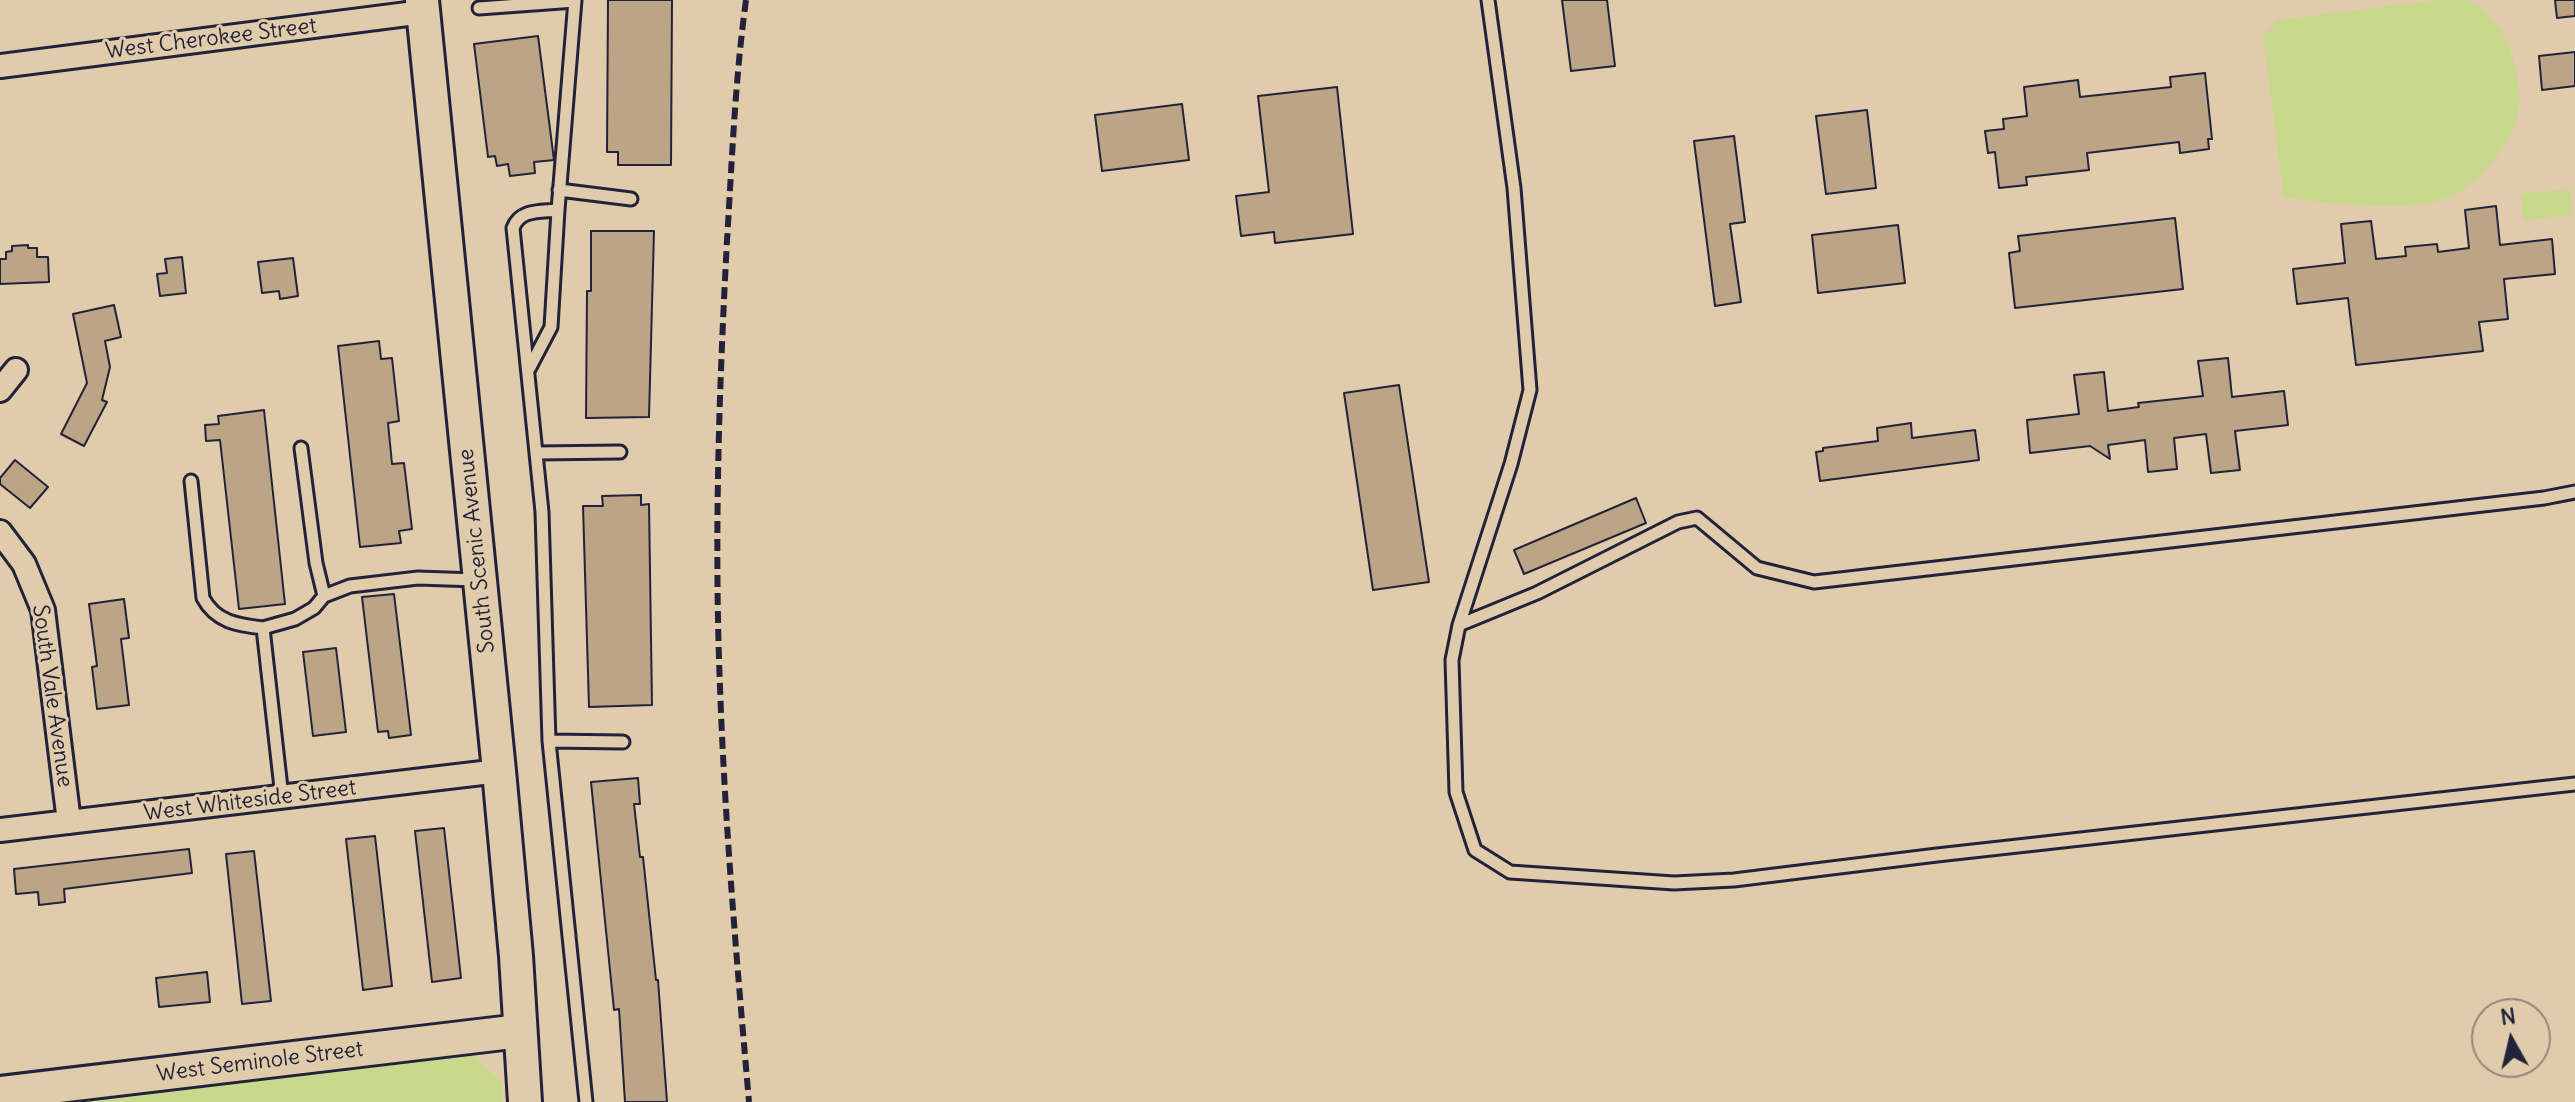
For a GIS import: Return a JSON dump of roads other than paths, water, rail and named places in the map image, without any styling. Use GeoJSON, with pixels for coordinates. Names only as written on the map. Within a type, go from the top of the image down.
{"type":"FeatureCollection","features":[{"type":"Feature","properties":{"kind":"main road","name":"South Scenic Avenue"},"geometry":{"type":"LineString","coordinates":[[422,6],[499,771],[516,956],[525,1102]]}},
{"type":"Feature","properties":{"kind":"main road","name":"West Seminole Street"},"geometry":{"type":"LineString","coordinates":[[0,1093],[520,1031]]}},
{"type":"Feature","properties":{"kind":"street","name":"West Cherokee Street"},"geometry":{"type":"LineString","coordinates":[[0,66],[422,6]]}},
{"type":"Feature","properties":{"kind":"street"},"geometry":{"type":"LineString","coordinates":[[0,390],[16,370]]}},
{"type":"Feature","properties":{"kind":"street","name":"South Vale Avenue"},"geometry":{"type":"LineString","coordinates":[[0,532],[24,564],[43,610],[69,822]]}},
{"type":"Feature","properties":{"kind":"street","name":"West Whiteside Street"},"geometry":{"type":"LineString","coordinates":[[0,830],[499,771]]}},
{"type":"Feature","properties":{"kind":"lane"},"geometry":{"type":"LineString","coordinates":[[479,8],[575,0],[551,327],[529,369]]}},
{"type":"Feature","properties":{"kind":"lane"},"geometry":{"type":"LineString","coordinates":[[1488,0],[1514,188],[1530,390],[1511,464],[1459,625],[1452,660],[1456,792],[1475,850],[1510,872],[1674,883],[1734,880],[2575,784]]}},
{"type":"Feature","properties":{"kind":"lane"},"geometry":{"type":"LineString","coordinates":[[559,190],[631,199]]}},
{"type":"Feature","properties":{"kind":"lane"},"geometry":{"type":"LineString","coordinates":[[558,210],[525,213],[516,219],[513,228],[542,512],[549,741],[586,1102]]}},
{"type":"Feature","properties":{"kind":"lane"},"geometry":{"type":"LineString","coordinates":[[301,448],[316,563],[324,596]]}},
{"type":"Feature","properties":{"kind":"lane"},"geometry":{"type":"LineString","coordinates":[[536,453],[620,452]]}},
{"type":"Feature","properties":{"kind":"lane"},"geometry":{"type":"LineString","coordinates":[[191,481],[203,598],[210,610],[222,620],[239,626],[263,628],[295,619],[314,608],[324,596],[350,586],[404,580],[480,580]]}},
{"type":"Feature","properties":{"kind":"lane"},"geometry":{"type":"LineString","coordinates":[[1459,625],[1537,593],[1678,522],[1697,518],[1757,568],[1814,582],[2320,526],[2575,492]]}},
{"type":"Feature","properties":{"kind":"lane"},"geometry":{"type":"LineString","coordinates":[[263,628],[282,797]]}},
{"type":"Feature","properties":{"kind":"lane"},"geometry":{"type":"LineString","coordinates":[[549,741],[623,742]]}},
{"type":"Feature","properties":{"kind":"railway"},"geometry":{"type":"LineString","coordinates":[[746,0],[734,120],[724,297],[717,575],[725,791],[749,1102]]}}]}
